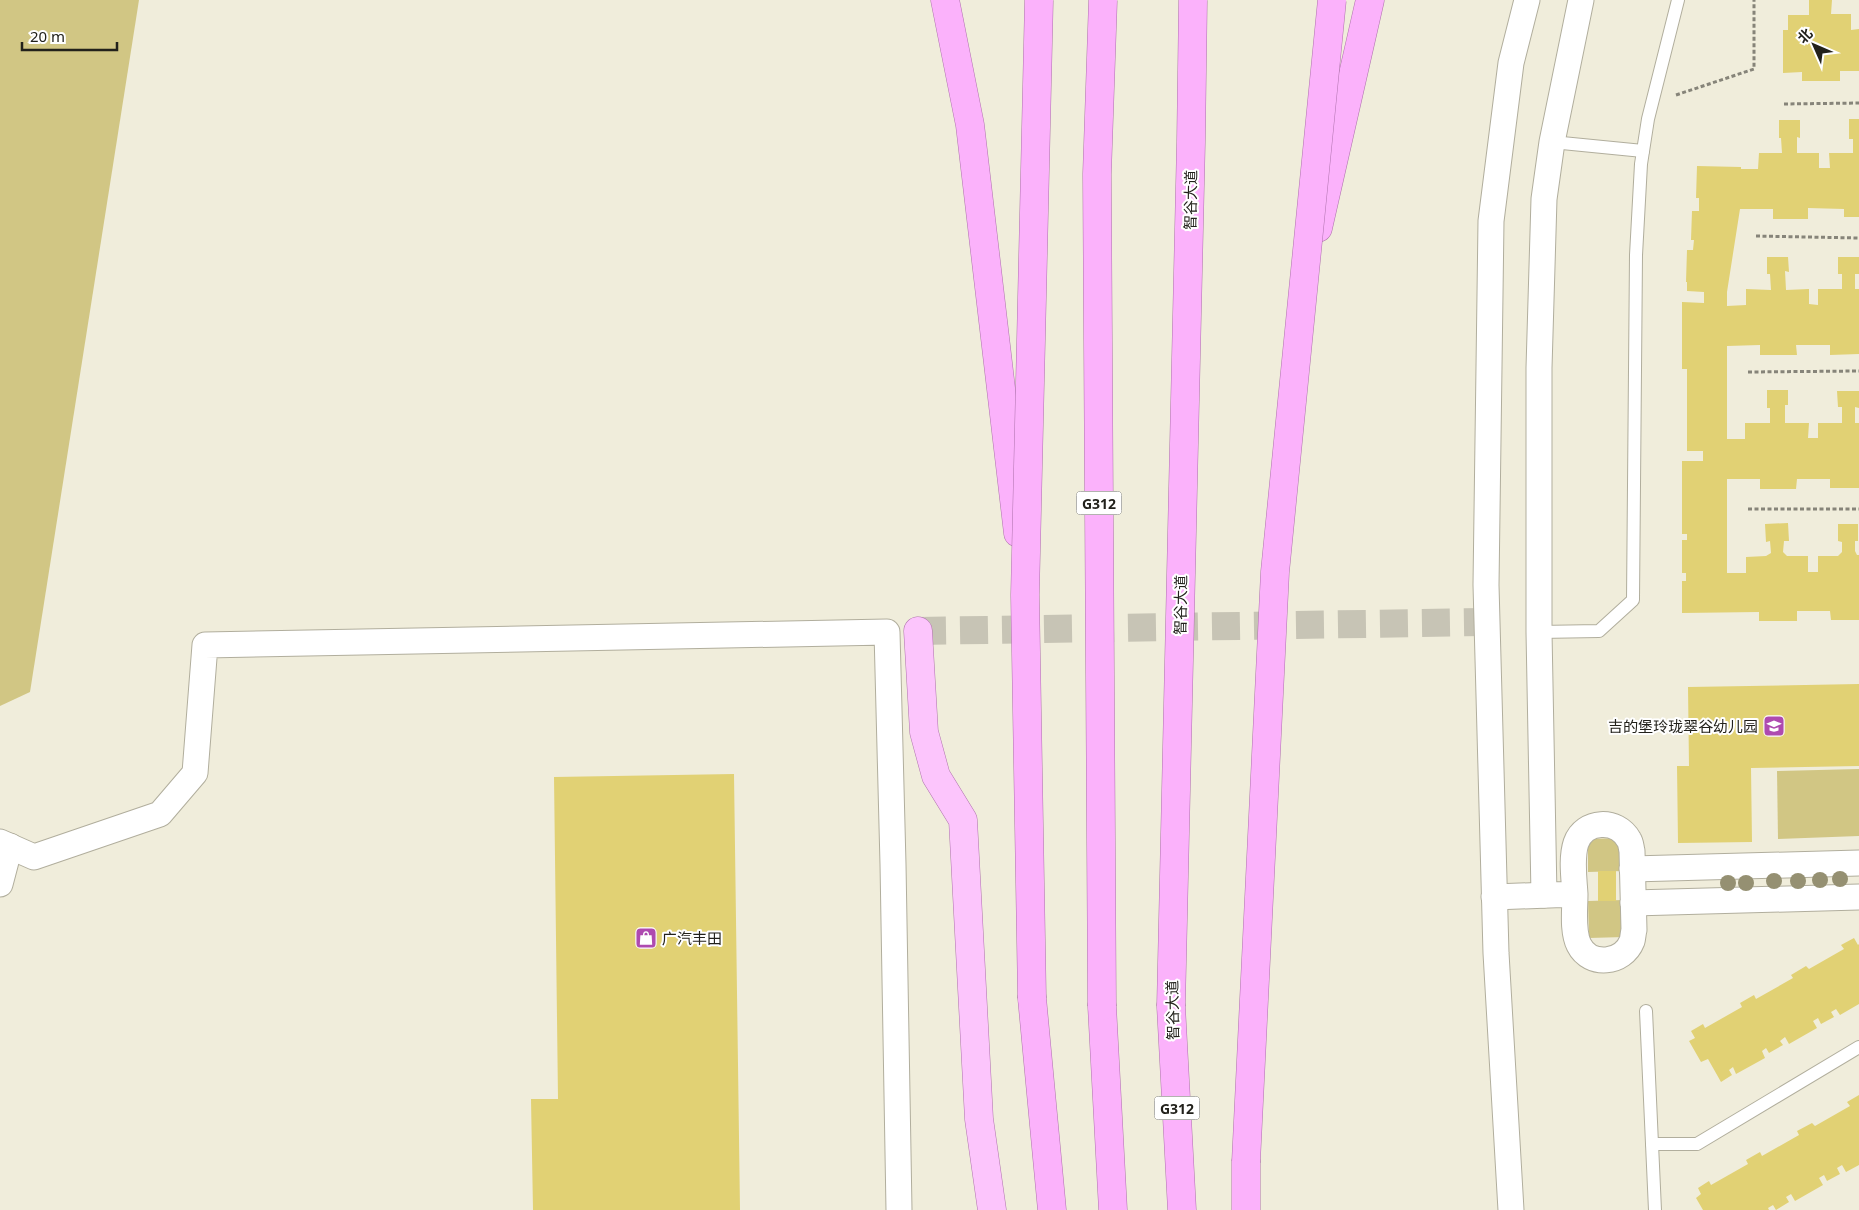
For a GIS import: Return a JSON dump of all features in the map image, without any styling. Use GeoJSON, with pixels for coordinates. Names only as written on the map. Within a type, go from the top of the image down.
{"type":"FeatureCollection","features":[{"type":"Feature","properties":{"kind":"highway"},"geometry":{"type":"LineString","coordinates":[[945,0],[970,125],[1025,595]]}},
{"type":"Feature","properties":{"kind":"highway"},"geometry":{"type":"LineString","coordinates":[[1039,0],[1025,595],[1032,998],[1052,1210]]}},
{"type":"Feature","properties":{"kind":"highway","name":"G312"},"geometry":{"type":"LineString","coordinates":[[1103,0],[1097,174],[1102,1006],[1113,1210]]}},
{"type":"Feature","properties":{"kind":"highway","name":"智谷大道"},"geometry":{"type":"LineString","coordinates":[[1182,1210],[1171,1006],[1193,0]]}},
{"type":"Feature","properties":{"kind":"highway"},"geometry":{"type":"LineString","coordinates":[[1246,1210],[1246,1162],[1275,572],[1332,0]]}},
{"type":"Feature","properties":{"kind":"highway"},"geometry":{"type":"LineString","coordinates":[[1303,298],[1370,0]]}},
{"type":"Feature","properties":{"kind":"main road"},"geometry":{"type":"LineString","coordinates":[[918,631],[924,732],[936,776],[963,820],[979,1119],[992,1210]]}},
{"type":"Feature","properties":{"kind":"street"},"geometry":{"type":"LineString","coordinates":[[1511,1210],[1496,953],[1486,585],[1491,220],[1511,63],[1527,0]]}},
{"type":"Feature","properties":{"kind":"street"},"geometry":{"type":"LineString","coordinates":[[1544,895],[1539,632],[1539,368],[1544,199],[1552,142],[1581,0]]}},
{"type":"Feature","properties":{"kind":"street"},"geometry":{"type":"LineString","coordinates":[[0,884],[5,844],[34,857],[160,814],[195,773],[205,646],[918,631]]}},
{"type":"Feature","properties":{"kind":"street"},"geometry":{"type":"LineString","coordinates":[[887,632],[899,1210]]}},
{"type":"Feature","properties":{"kind":"street"},"geometry":{"type":"LineString","coordinates":[[1601,824],[1613,826],[1622,831],[1629,840],[1632,851],[1632,869],[1632,941],[1626,951],[1617,958],[1607,961],[1595,959],[1586,954],[1579,944],[1576,933],[1574,855],[1576,843],[1581,834],[1590,827],[1601,824]]}},
{"type":"Feature","properties":{"kind":"street"},"geometry":{"type":"LineString","coordinates":[[1632,869],[1859,863]]}},
{"type":"Feature","properties":{"kind":"street"},"geometry":{"type":"LineString","coordinates":[[1494,897],[1575,894]]}},
{"type":"Feature","properties":{"kind":"street"},"geometry":{"type":"LineString","coordinates":[[1633,903],[1859,897]]}},
{"type":"Feature","properties":{"kind":"lane"},"geometry":{"type":"LineString","coordinates":[[1539,632],[1598,631],[1633,600],[1636,255],[1643,151],[1652,104],[1678,0]]}},
{"type":"Feature","properties":{"kind":"lane"},"geometry":{"type":"LineString","coordinates":[[1552,142],[1643,151]]}},
{"type":"Feature","properties":{"kind":"lane"},"geometry":{"type":"LineString","coordinates":[[1646,1011],[1655,1210]]}},
{"type":"Feature","properties":{"kind":"lane"},"geometry":{"type":"LineString","coordinates":[[1652,1144],[1697,1144],[1859,1046]]}},
{"type":"Feature","properties":{"kind":"path"},"geometry":{"type":"LineString","coordinates":[[1652,104],[1754,69],[1754,0]]}},
{"type":"Feature","properties":{"kind":"path"},"geometry":{"type":"LineString","coordinates":[[1784,104],[1859,104]]}},
{"type":"Feature","properties":{"kind":"path"},"geometry":{"type":"LineString","coordinates":[[1756,236],[1859,238]]}},
{"type":"Feature","properties":{"kind":"path"},"geometry":{"type":"LineString","coordinates":[[1748,372],[1859,371]]}},
{"type":"Feature","properties":{"kind":"path"},"geometry":{"type":"LineString","coordinates":[[1748,509],[1859,509]]}},
{"type":"Feature","properties":{"kind":"shaded area"},"geometry":{"type":"Polygon","coordinates":[[[0,0],[139,0],[30,692],[0,706],[0,0]]]}},
{"type":"Feature","properties":{"kind":"shaded area"},"geometry":{"type":"Polygon","coordinates":[[[1859,769],[1859,836],[1778,839],[1777,771],[1859,769]]]}},
{"type":"Feature","properties":{"kind":"shaded area"},"geometry":{"type":"Polygon","coordinates":[[[1623,838],[1623,871],[1588,872],[1588,839],[1623,838]]]}},
{"type":"Feature","properties":{"kind":"shaded area"},"geometry":{"type":"Polygon","coordinates":[[[1623,900],[1624,937],[1589,938],[1588,901],[1623,900]]]}},
{"type":"Feature","properties":{"kind":"building"},"geometry":{"type":"Polygon","coordinates":[[[1809,0],[1832,0],[1831,14],[1851,14],[1851,30],[1859,29],[1859,71],[1840,71],[1840,81],[1802,81],[1802,72],[1783,73],[1783,30],[1788,30],[1788,15],[1809,15],[1809,0]]]}},
{"type":"Feature","properties":{"kind":"building"},"geometry":{"type":"Polygon","coordinates":[[[1849,119],[1859,119],[1859,217],[1844,217],[1844,209],[1808,208],[1808,219],[1773,219],[1773,209],[1740,209],[1727,292],[1727,306],[1746,305],[1746,289],[1771,290],[1770,274],[1767,274],[1767,257],[1788,257],[1789,272],[1785,271],[1786,290],[1809,289],[1809,304],[1818,305],[1818,289],[1842,289],[1842,274],[1838,274],[1838,257],[1859,257],[1859,274],[1855,274],[1855,289],[1859,289],[1859,354],[1830,355],[1830,345],[1796,345],[1797,355],[1760,355],[1760,345],[1727,346],[1727,439],[1745,439],[1745,423],[1770,423],[1770,408],[1767,408],[1767,390],[1788,390],[1788,405],[1785,405],[1785,423],[1809,423],[1808,438],[1818,438],[1818,423],[1842,423],[1842,407],[1838,407],[1837,391],[1859,391],[1859,408],[1855,407],[1855,423],[1859,423],[1859,488],[1830,488],[1830,479],[1797,479],[1796,489],[1760,489],[1760,479],[1727,479],[1727,573],[1746,573],[1746,557],[1766,556],[1771,553],[1770,541],[1766,542],[1765,524],[1788,523],[1789,541],[1784,541],[1783,552],[1787,556],[1808,556],[1808,572],[1818,572],[1818,556],[1838,556],[1842,552],[1842,542],[1838,541],[1838,524],[1858,524],[1858,541],[1855,541],[1855,551],[1859,555],[1859,620],[1831,620],[1830,611],[1797,611],[1797,621],[1759,621],[1759,612],[1682,613],[1682,581],[1686,581],[1686,573],[1682,573],[1682,540],[1687,540],[1687,534],[1682,534],[1682,461],[1703,461],[1703,451],[1687,451],[1687,369],[1682,369],[1682,302],[1704,303],[1704,292],[1687,291],[1686,282],[1687,250],[1693,250],[1694,240],[1691,240],[1692,211],[1699,211],[1699,198],[1696,198],[1697,166],[1758,169],[1759,153],[1782,153],[1781,138],[1779,138],[1779,120],[1800,120],[1800,138],[1797,137],[1797,153],[1819,153],[1819,168],[1830,168],[1829,153],[1853,153],[1853,139],[1849,139],[1849,119]]]}},
{"type":"Feature","properties":{"kind":"building","name":"吉的堡玲珑翠谷幼儿园"},"geometry":{"type":"Polygon","coordinates":[[[1859,684],[1859,766],[1751,768],[1752,842],[1678,843],[1677,766],[1689,766],[1688,687],[1859,684]]]}},
{"type":"Feature","properties":{"kind":"building","name":"广汽丰田"},"geometry":{"type":"Polygon","coordinates":[[[734,774],[740,1210],[533,1210],[531,1099],[558,1099],[554,777],[734,774]]]}},
{"type":"Feature","properties":{"kind":"building"},"geometry":{"type":"Polygon","coordinates":[[[1598,871],[1616,871],[1616,901],[1598,901],[1598,871]]]}},
{"type":"Feature","properties":{"kind":"building"},"geometry":{"type":"Polygon","coordinates":[[[1854,938],[1859,944],[1859,1004],[1840,1015],[1836,1009],[1831,1012],[1834,1017],[1821,1024],[1818,1018],[1813,1021],[1817,1028],[1789,1044],[1785,1037],[1780,1041],[1783,1045],[1769,1053],[1766,1048],[1762,1051],[1765,1058],[1736,1074],[1733,1067],[1729,1070],[1732,1075],[1721,1082],[1708,1059],[1701,1062],[1689,1041],[1695,1038],[1691,1031],[1703,1024],[1705,1028],[1742,1007],[1740,1003],[1754,995],[1756,999],[1793,978],[1791,975],[1806,966],[1809,969],[1844,949],[1841,945],[1854,938]]]}},
{"type":"Feature","properties":{"kind":"building"},"geometry":{"type":"Polygon","coordinates":[[[1859,1095],[1859,1165],[1846,1172],[1842,1165],[1837,1168],[1840,1174],[1827,1181],[1824,1175],[1819,1178],[1823,1185],[1795,1201],[1791,1194],[1786,1197],[1789,1202],[1776,1210],[1773,1205],[1768,1208],[1769,1210],[1703,1210],[1696,1198],[1701,1194],[1698,1188],[1709,1181],[1711,1185],[1748,1164],[1746,1160],[1760,1152],[1762,1156],[1799,1135],[1797,1131],[1812,1123],[1815,1126],[1850,1106],[1847,1102],[1859,1095]]]}},
{"type":"Feature","properties":{"kind":"tunnel"},"geometry":{"type":"LineString","coordinates":[[918,631],[1487,622]]}},
{"type":"Feature","properties":{"kind":"place","name":"吉的堡玲珑翠谷幼儿园"},"geometry":{"type":"Point","coordinates":[1774,726]}},
{"type":"Feature","properties":{"kind":"place","name":"广汽丰田"},"geometry":{"type":"Point","coordinates":[646,938]}}]}
